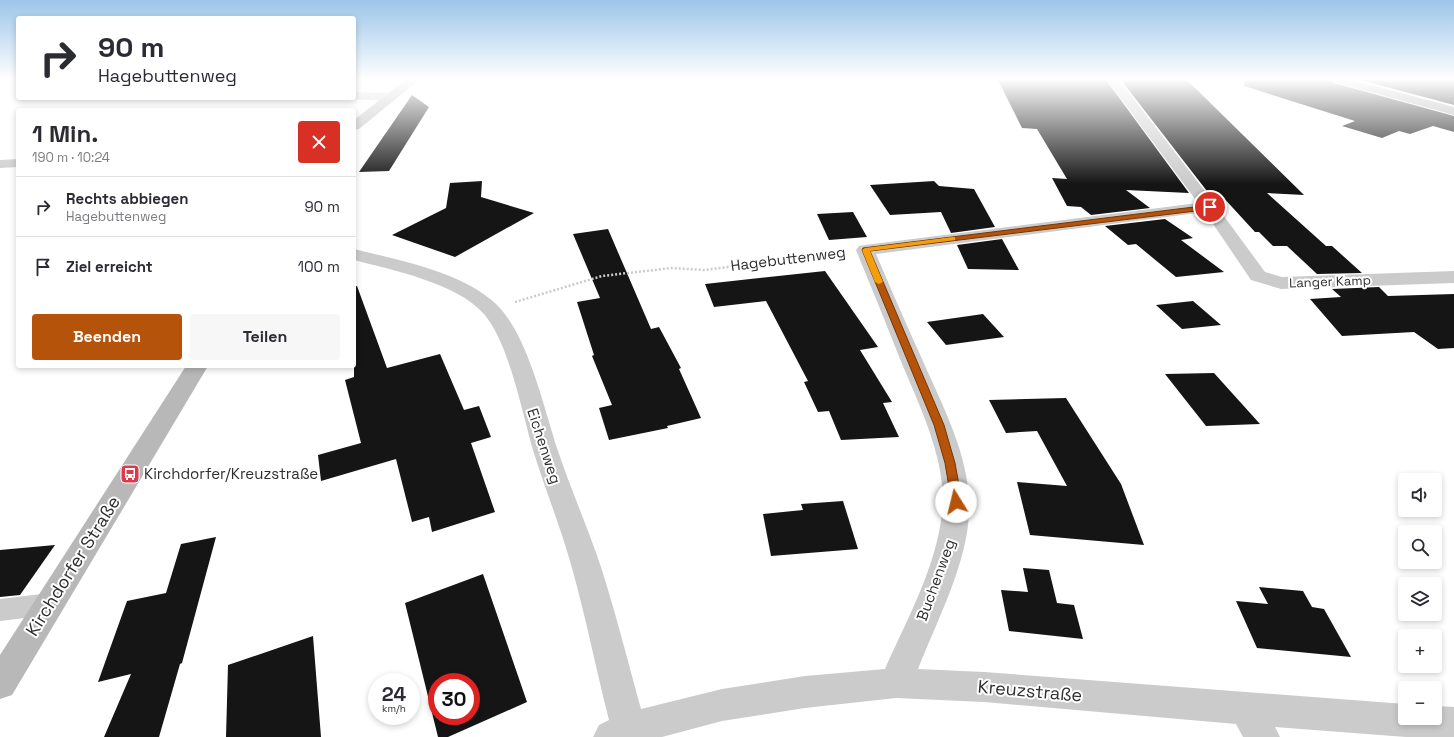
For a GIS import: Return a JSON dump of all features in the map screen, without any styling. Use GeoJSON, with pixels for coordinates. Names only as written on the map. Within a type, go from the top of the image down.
{"type":"FeatureCollection","features":[{"type":"Feature","properties":{"kind":"street"},"geometry":{"type":"LineString","coordinates":[[356,124],[369,114]]}},
{"type":"Feature","properties":{"kind":"street","name":"Langer Kamp"},"geometry":{"type":"LineString","coordinates":[[1139,114],[1210,207],[1258,276],[1281,283],[1454,277]]}},
{"type":"Feature","properties":{"kind":"street"},"geometry":{"type":"LineString","coordinates":[[0,164],[16,163]]}},
{"type":"Feature","properties":{"kind":"street","name":"Hagebuttenweg"},"geometry":{"type":"LineString","coordinates":[[865,250],[1210,207]]}},
{"type":"Feature","properties":{"kind":"street","name":"Buchenweg"},"geometry":{"type":"LineString","coordinates":[[865,250],[939,425],[950,463],[956,502],[953,532],[941,572],[896,683]]}},
{"type":"Feature","properties":{"kind":"street","name":"Eichenweg"},"geometry":{"type":"LineString","coordinates":[[356,255],[451,283],[472,294],[490,309],[504,328],[518,363],[546,454],[586,566],[620,733]]}},
{"type":"Feature","properties":{"kind":"street","name":"Kirchdorfer Straße"},"geometry":{"type":"LineString","coordinates":[[0,684],[196,368]]}},
{"type":"Feature","properties":{"kind":"street","name":"Kreuzstraße"},"geometry":{"type":"LineString","coordinates":[[620,733],[722,705],[805,692],[896,683],[984,687],[1254,723],[1454,724]]}},
{"type":"Feature","properties":{"kind":"lane"},"geometry":{"type":"LineString","coordinates":[[0,610],[50,604]]}},
{"type":"Feature","properties":{"kind":"path","name":"Hagebuttenweg"},"geometry":{"type":"LineString","coordinates":[[490,309],[602,276],[672,268],[704,270],[865,250]]}},
{"type":"Feature","properties":{"kind":"building"},"geometry":{"type":"Polygon","coordinates":[[[399,114],[424,114],[389,171],[359,172],[399,114]]]}},
{"type":"Feature","properties":{"kind":"building"},"geometry":{"type":"Polygon","coordinates":[[[1015,114],[1131,114],[1189,193],[1126,190],[1150,208],[1091,215],[1081,207],[1067,206],[1052,178],[1067,179],[1037,129],[1022,128],[1015,114]]]}},
{"type":"Feature","properties":{"kind":"building"},"geometry":{"type":"Polygon","coordinates":[[[1148,114],[1222,114],[1304,195],[1267,193],[1326,246],[1332,246],[1362,273],[1317,274],[1287,246],[1273,246],[1259,232],[1255,232],[1221,195],[1210,195],[1148,114]]]}},
{"type":"Feature","properties":{"kind":"building"},"geometry":{"type":"Polygon","coordinates":[[[1334,114],[1448,114],[1454,116],[1454,132],[1433,126],[1410,134],[1399,131],[1382,138],[1342,126],[1355,121],[1334,114]]]}},
{"type":"Feature","properties":{"kind":"building"},"geometry":{"type":"Polygon","coordinates":[[[482,181],[481,197],[534,213],[455,257],[392,235],[446,208],[450,183],[482,181]]]}},
{"type":"Feature","properties":{"kind":"building"},"geometry":{"type":"Polygon","coordinates":[[[934,181],[939,186],[974,189],[995,227],[951,233],[941,212],[890,215],[870,185],[934,181]]]}},
{"type":"Feature","properties":{"kind":"building"},"geometry":{"type":"Polygon","coordinates":[[[853,212],[867,237],[829,240],[817,214],[853,212]]]}},
{"type":"Feature","properties":{"kind":"building"},"geometry":{"type":"Polygon","coordinates":[[[1165,219],[1193,238],[1181,240],[1224,272],[1176,277],[1136,244],[1128,245],[1105,226],[1165,219]]]}},
{"type":"Feature","properties":{"kind":"building"},"geometry":{"type":"Polygon","coordinates":[[[608,229],[651,329],[659,327],[681,368],[679,369],[701,418],[667,426],[668,428],[609,440],[599,408],[612,405],[592,356],[594,355],[577,302],[600,298],[573,234],[608,229]]]}},
{"type":"Feature","properties":{"kind":"building"},"geometry":{"type":"Polygon","coordinates":[[[1002,239],[1019,270],[968,269],[957,245],[1002,239]]]}},
{"type":"Feature","properties":{"kind":"building"},"geometry":{"type":"Polygon","coordinates":[[[825,271],[878,347],[860,350],[892,402],[883,403],[899,437],[841,440],[829,411],[818,412],[804,382],[808,381],[766,301],[714,307],[705,284],[825,271]]]}},
{"type":"Feature","properties":{"kind":"building"},"geometry":{"type":"Polygon","coordinates":[[[356,286],[387,368],[440,354],[464,410],[479,406],[491,437],[471,443],[495,512],[432,532],[429,517],[412,522],[396,459],[321,481],[318,455],[361,443],[345,380],[354,377],[354,368],[356,368],[356,286]]]}},
{"type":"Feature","properties":{"kind":"building"},"geometry":{"type":"Polygon","coordinates":[[[1379,287],[1388,296],[1454,294],[1454,348],[1438,349],[1414,332],[1342,336],[1310,299],[1341,297],[1332,289],[1379,287]]]}},
{"type":"Feature","properties":{"kind":"building"},"geometry":{"type":"Polygon","coordinates":[[[1193,301],[1221,325],[1182,329],[1156,305],[1193,301]]]}},
{"type":"Feature","properties":{"kind":"building"},"geometry":{"type":"Polygon","coordinates":[[[983,314],[1004,337],[946,345],[927,322],[983,314]]]}},
{"type":"Feature","properties":{"kind":"building"},"geometry":{"type":"Polygon","coordinates":[[[1214,373],[1260,424],[1206,426],[1165,374],[1214,373]]]}},
{"type":"Feature","properties":{"kind":"building"},"geometry":{"type":"Polygon","coordinates":[[[1066,398],[1121,484],[1144,545],[1030,535],[1017,482],[1067,486],[1037,431],[1006,433],[989,400],[1066,398]]]}},
{"type":"Feature","properties":{"kind":"building"},"geometry":{"type":"Polygon","coordinates":[[[843,501],[858,549],[771,556],[763,514],[803,510],[801,504],[843,501]]]}},
{"type":"Feature","properties":{"kind":"building"},"geometry":{"type":"Polygon","coordinates":[[[216,537],[182,663],[180,664],[159,737],[104,737],[131,674],[98,682],[127,601],[166,593],[181,544],[216,537]]]}},
{"type":"Feature","properties":{"kind":"building"},"geometry":{"type":"Polygon","coordinates":[[[55,545],[20,595],[0,597],[0,550],[55,545]]]}},
{"type":"Feature","properties":{"kind":"building"},"geometry":{"type":"Polygon","coordinates":[[[1023,568],[1049,570],[1057,603],[1074,605],[1083,639],[1009,631],[1001,590],[1028,592],[1023,568]]]}},
{"type":"Feature","properties":{"kind":"building"},"geometry":{"type":"Polygon","coordinates":[[[483,574],[527,702],[480,723],[480,673],[428,673],[428,696],[405,603],[483,574]]]}},
{"type":"Feature","properties":{"kind":"building"},"geometry":{"type":"Polygon","coordinates":[[[1259,587],[1303,591],[1312,607],[1324,609],[1351,657],[1257,648],[1236,601],[1268,604],[1259,587]]]}},
{"type":"Feature","properties":{"kind":"building"},"geometry":{"type":"Polygon","coordinates":[[[313,636],[321,737],[226,737],[228,665],[313,636]]]}},
{"type":"Feature","properties":{"kind":"building"},"geometry":{"type":"Polygon","coordinates":[[[435,725],[475,725],[448,737],[438,737],[435,725]]]}},
{"type":"Feature","properties":{"kind":"slow traffic"},"geometry":{"type":"LineString","coordinates":[[879,282],[865,250],[953,239]]}},
{"type":"Feature","properties":{"kind":"place","name":"Kirchdorfer/Kreuzstraße"},"geometry":{"type":"Point","coordinates":[130,474]}},
{"type":"Feature","properties":{"kind":"route"},"geometry":{"type":"LineString","coordinates":[[956,502],[950,463],[939,425],[865,250],[1210,207]]}}]}
